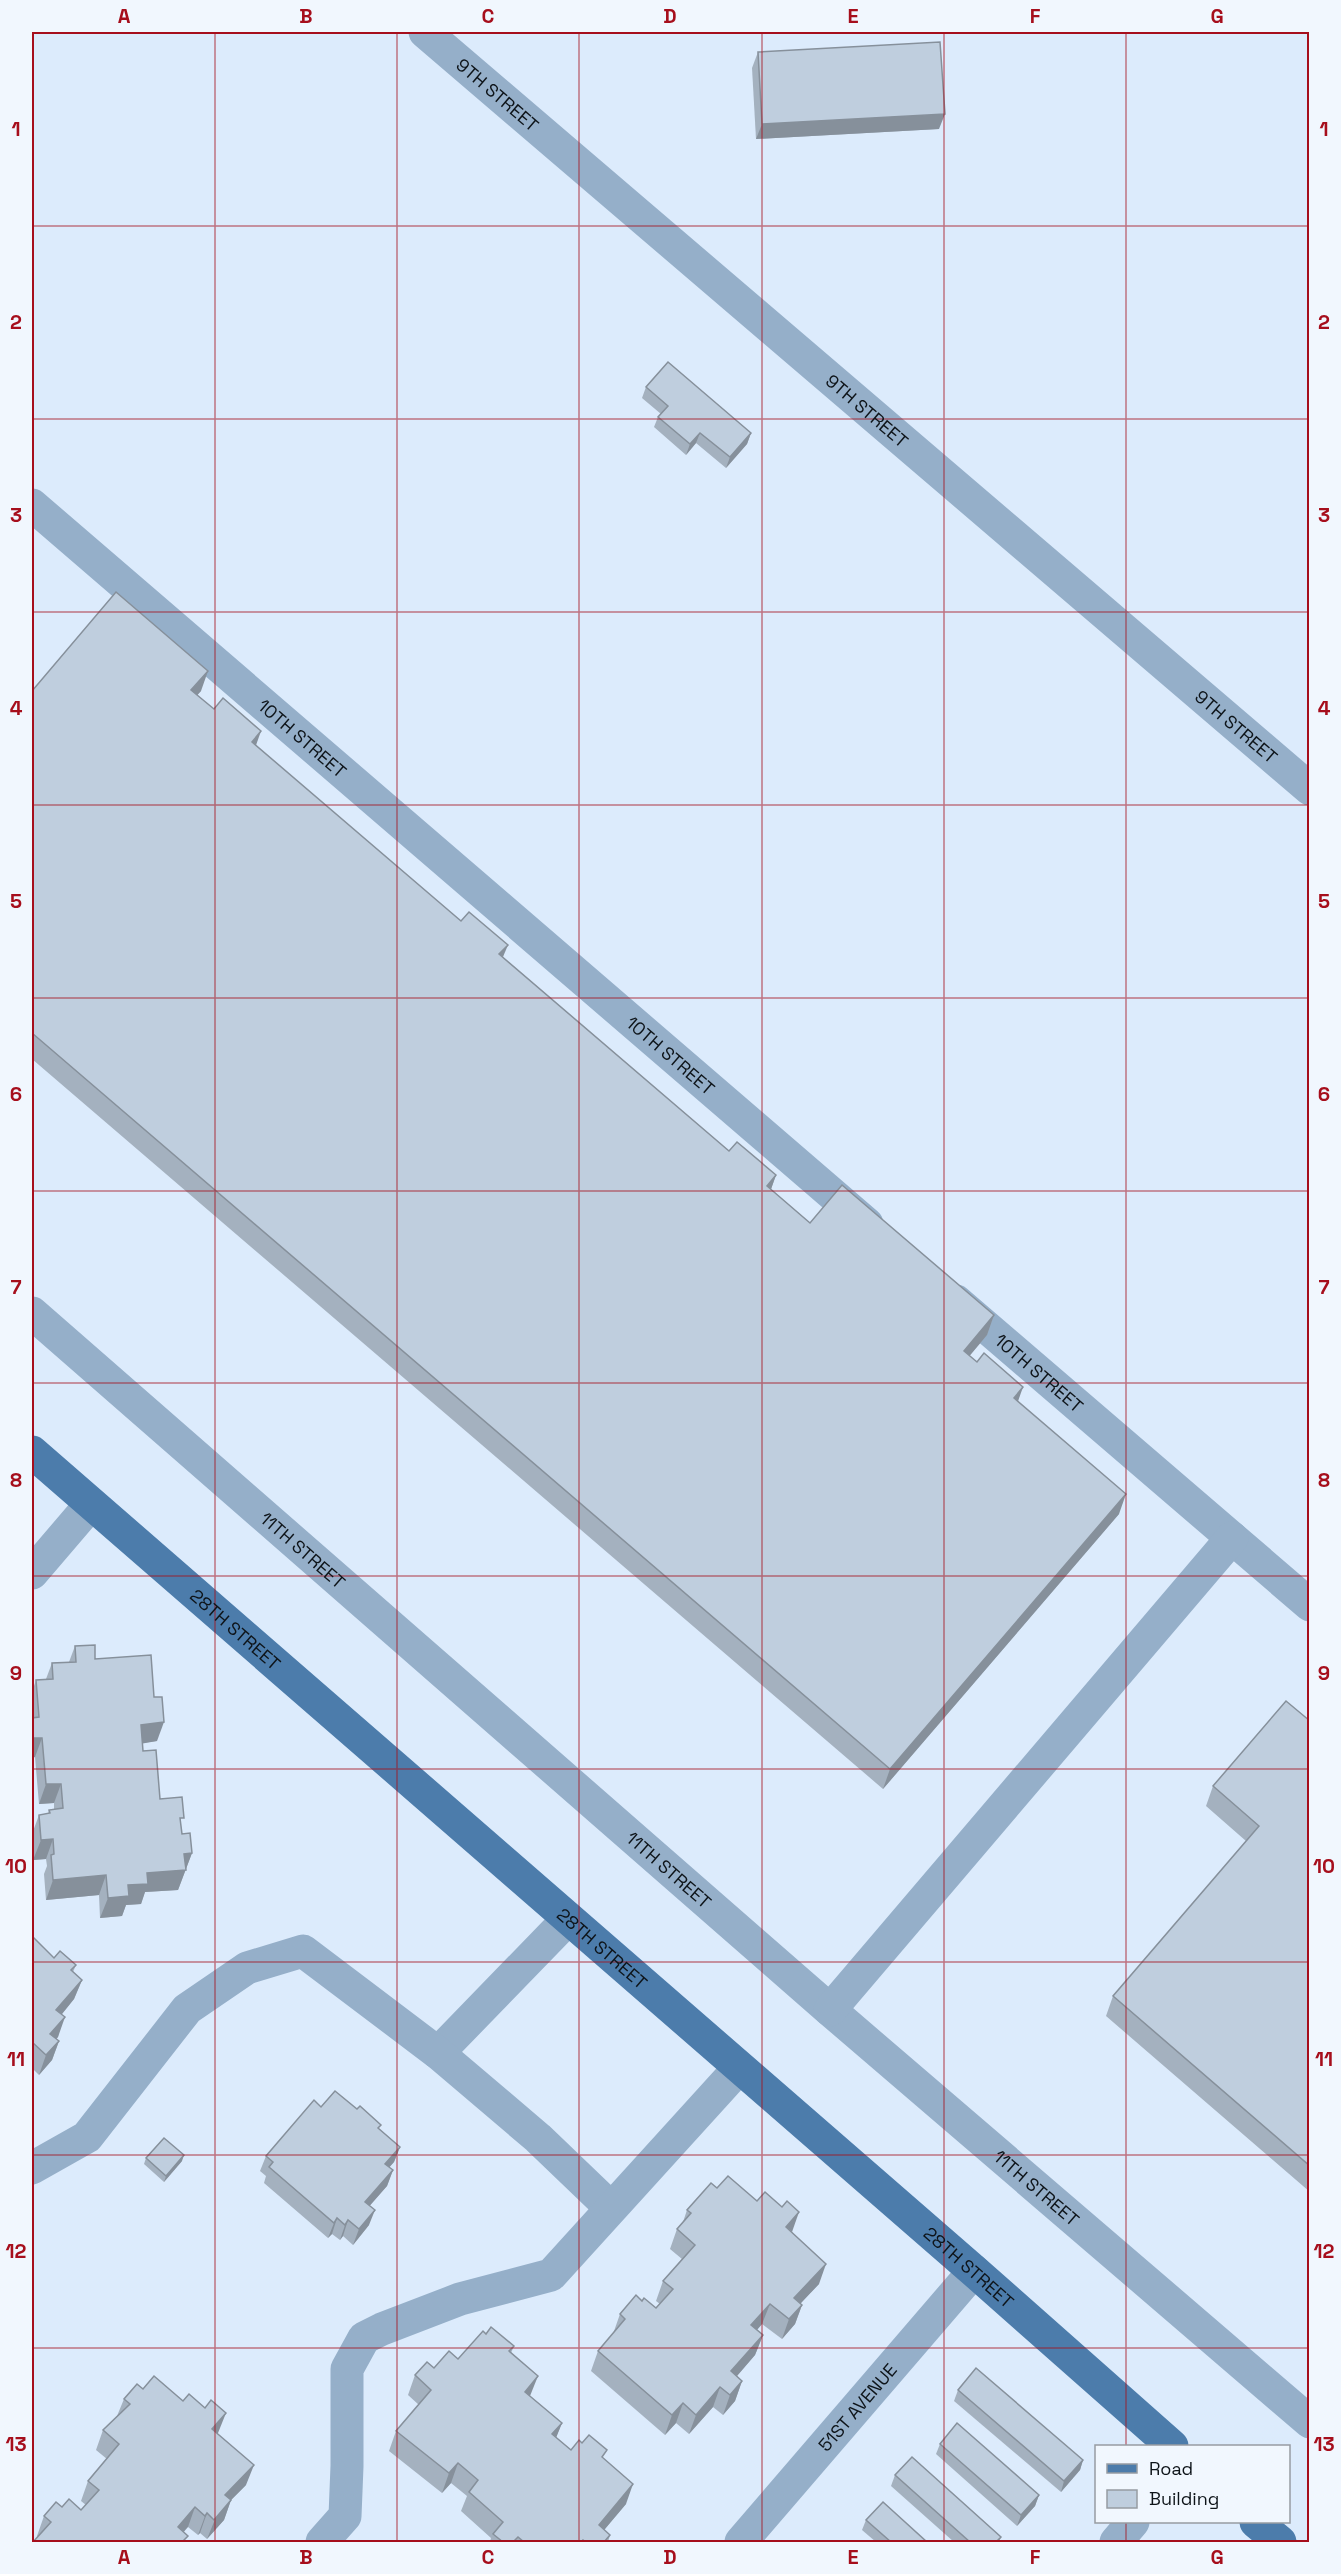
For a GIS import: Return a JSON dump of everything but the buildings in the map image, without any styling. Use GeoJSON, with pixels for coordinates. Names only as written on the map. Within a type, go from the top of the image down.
{"type":"FeatureCollection","features":[{"type":"Feature","properties":{"kind":"main road","name":"28TH STREET"},"geometry":{"type":"LineString","coordinates":[[32,1452],[1171,2445]]}},
{"type":"Feature","properties":{"kind":"main road"},"geometry":{"type":"LineString","coordinates":[[1257,2523],[1280,2542]]}},
{"type":"Feature","properties":{"kind":"street","name":"9TH STREET"},"geometry":{"type":"LineString","coordinates":[[425,32],[1310,789]]}},
{"type":"Feature","properties":{"kind":"street","name":"10TH STREET"},"geometry":{"type":"LineString","coordinates":[[32,505],[886,1241]]}},
{"type":"Feature","properties":{"kind":"street","name":"10TH STREET"},"geometry":{"type":"LineString","coordinates":[[932,1280],[1310,1605]]}},
{"type":"Feature","properties":{"kind":"street","name":"11TH STREET"},"geometry":{"type":"LineString","coordinates":[[32,1313],[830,2010],[1310,2422]]}},
{"type":"Feature","properties":{"kind":"street"},"geometry":{"type":"LineString","coordinates":[[32,1573],[91,1504]]}},
{"type":"Feature","properties":{"kind":"street"},"geometry":{"type":"LineString","coordinates":[[830,2010],[1232,1538]]}},
{"type":"Feature","properties":{"kind":"street"},"geometry":{"type":"LineString","coordinates":[[438,2053],[568,1918]]}},
{"type":"Feature","properties":{"kind":"street"},"geometry":{"type":"LineString","coordinates":[[32,2168],[87,2138],[187,2009],[247,1968],[303,1951],[438,2053],[538,2138],[612,2208]]}},
{"type":"Feature","properties":{"kind":"street"},"geometry":{"type":"LineString","coordinates":[[322,2542],[345,2516],[347,2369],[364,2338],[460,2299],[551,2275],[739,2068]]}},
{"type":"Feature","properties":{"kind":"street","name":"51ST AVENUE"},"geometry":{"type":"LineString","coordinates":[[741,2542],[974,2271]]}},
{"type":"Feature","properties":{"kind":"street"},"geometry":{"type":"LineString","coordinates":[[1116,2542],[1132,2523]]}}]}
